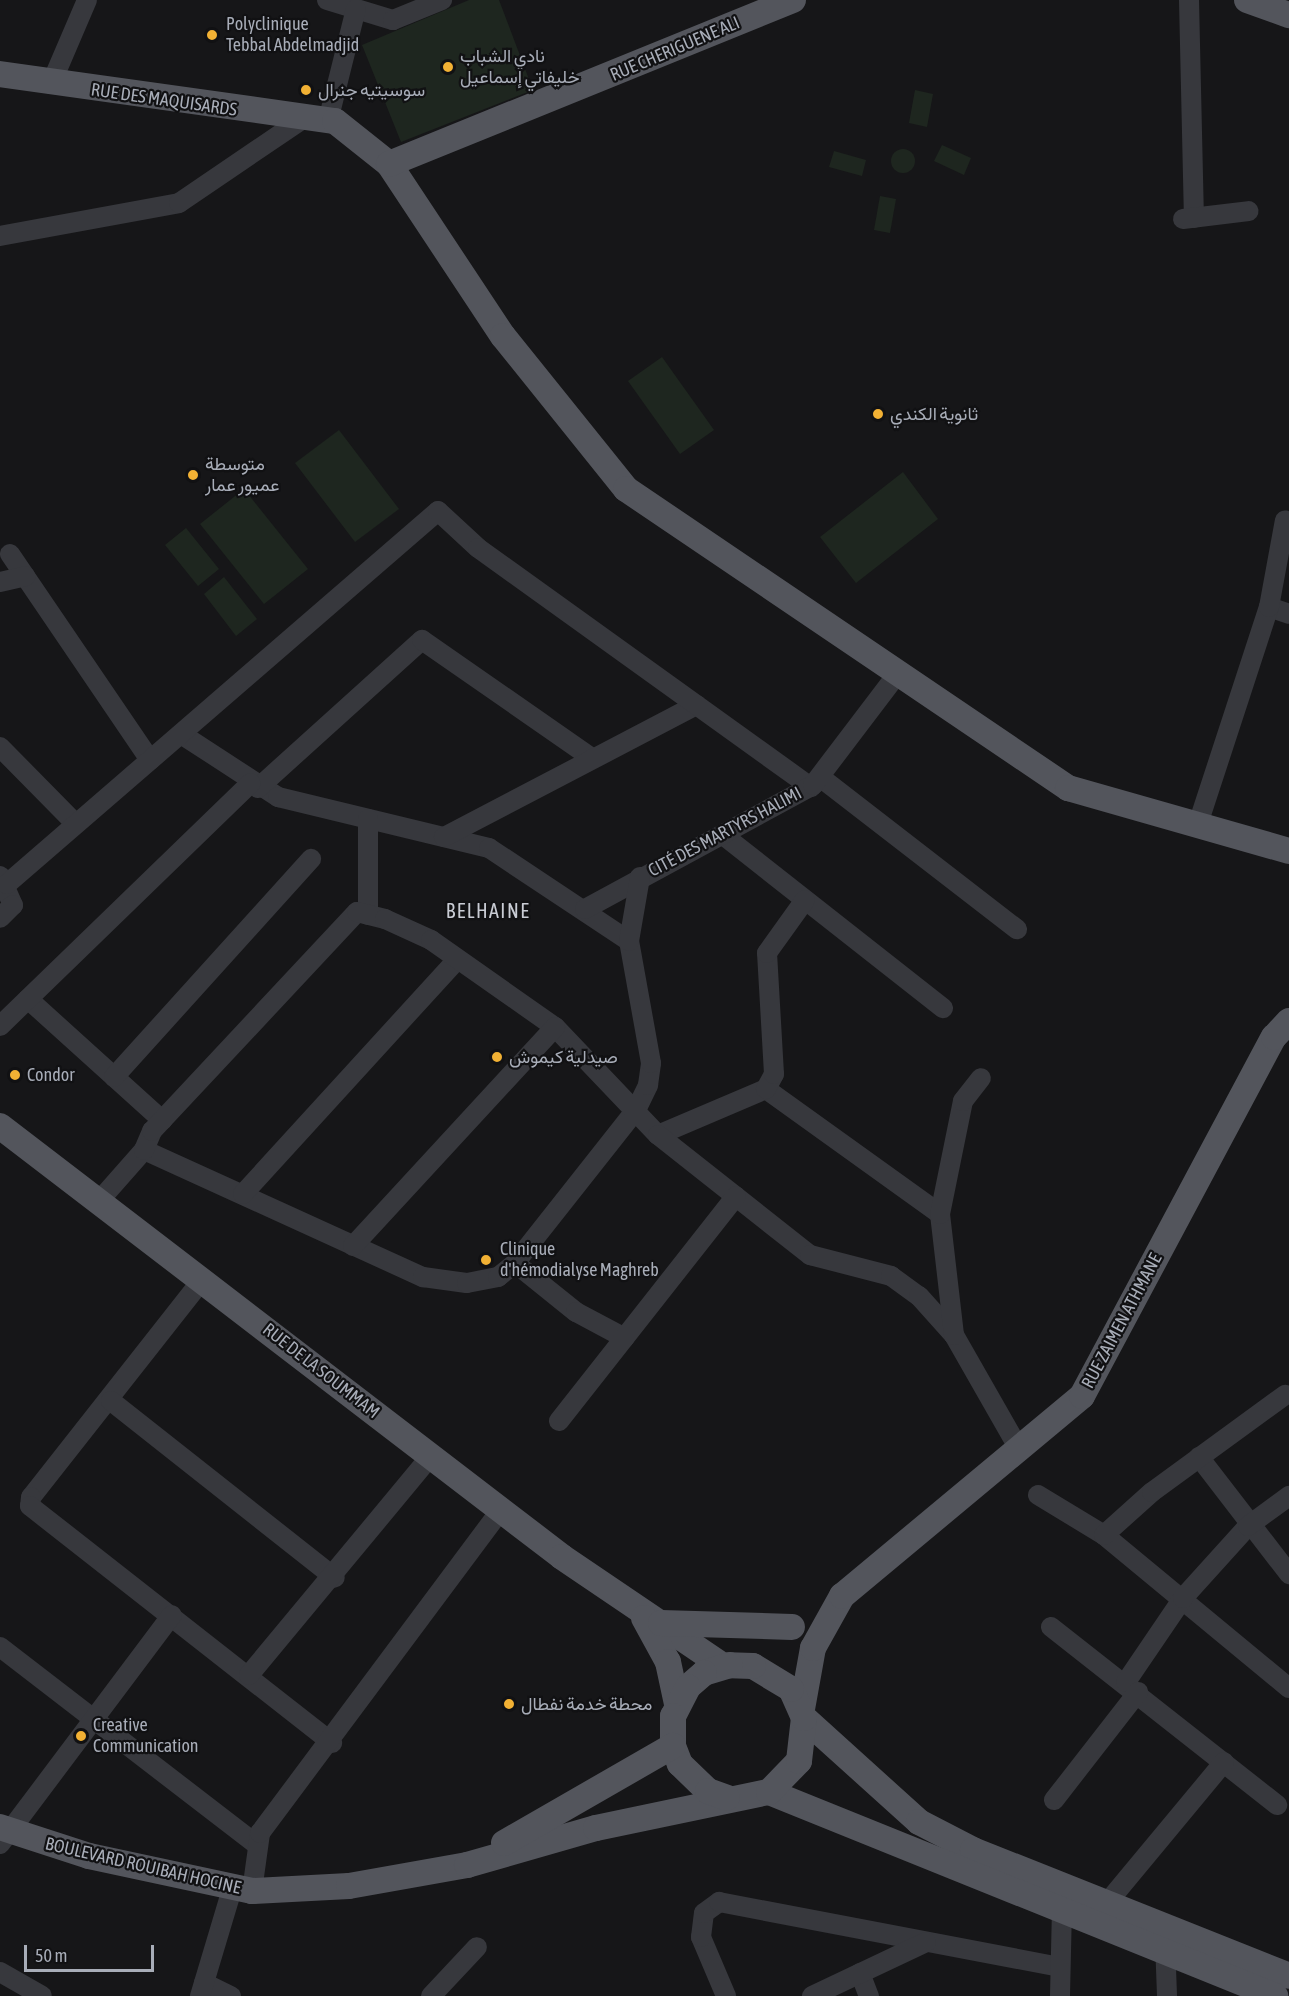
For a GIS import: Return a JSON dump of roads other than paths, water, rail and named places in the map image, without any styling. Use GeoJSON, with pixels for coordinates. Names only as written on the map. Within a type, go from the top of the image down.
{"type":"FeatureCollection","features":[{"type":"Feature","properties":{"kind":"main road"},"geometry":{"type":"LineString","coordinates":[[1247,0],[1289,15]]}},
{"type":"Feature","properties":{"kind":"main road","name":"RUE CHERIGUENE ALI"},"geometry":{"type":"LineString","coordinates":[[389,164],[790,1]]}},
{"type":"Feature","properties":{"kind":"main road","name":"RUE DES MAQUISARDS"},"geometry":{"type":"LineString","coordinates":[[0,74],[51,84],[316,119]]}},
{"type":"Feature","properties":{"kind":"main road"},"geometry":{"type":"LineString","coordinates":[[316,119],[389,164],[503,336],[626,489],[1068,789],[1289,851]]}},
{"type":"Feature","properties":{"kind":"main road","name":"RUE ZAIMEN ATHMANE"},"geometry":{"type":"LineString","coordinates":[[830,1611],[1082,1396],[1274,1037],[1289,1022]]}},
{"type":"Feature","properties":{"kind":"main road","name":"RUE DE LA SOUMMAM"},"geometry":{"type":"LineString","coordinates":[[0,1126],[501,1510],[650,1619],[727,1665]]}},
{"type":"Feature","properties":{"kind":"main road"},"geometry":{"type":"LineString","coordinates":[[677,1704],[688,1687],[792,1627],[830,1611]]}},
{"type":"Feature","properties":{"kind":"main road"},"geometry":{"type":"LineString","coordinates":[[769,1792],[799,1761],[803,1714],[813,1648],[830,1611]]}},
{"type":"Feature","properties":{"kind":"main road"},"geometry":{"type":"LineString","coordinates":[[792,1627],[650,1619],[668,1662],[677,1704],[673,1746],[692,1780],[727,1798],[769,1792],[1275,1996]]}},
{"type":"Feature","properties":{"kind":"main road"},"geometry":{"type":"LineString","coordinates":[[727,1665],[774,1674],[803,1714],[919,1822],[1107,1903],[1289,1976]]}},
{"type":"Feature","properties":{"kind":"main road"},"geometry":{"type":"LineString","coordinates":[[467,1865],[673,1746]]}},
{"type":"Feature","properties":{"kind":"main road","name":"BOULEVARD ROUIBAH HOCINE"},"geometry":{"type":"LineString","coordinates":[[3,1834],[242,1890],[349,1886],[467,1865],[727,1798]]}},
{"type":"Feature","properties":{"kind":"street"},"geometry":{"type":"LineString","coordinates":[[51,84],[87,0]]}},
{"type":"Feature","properties":{"kind":"street"},"geometry":{"type":"LineString","coordinates":[[327,0],[393,20],[442,0]]}},
{"type":"Feature","properties":{"kind":"street"},"geometry":{"type":"LineString","coordinates":[[1189,0],[1189,218],[1249,211]]}},
{"type":"Feature","properties":{"kind":"street"},"geometry":{"type":"LineString","coordinates":[[0,236],[178,203],[316,119],[356,9]]}},
{"type":"Feature","properties":{"kind":"street"},"geometry":{"type":"LineString","coordinates":[[0,918],[13,905],[4,880],[181,734],[438,511],[478,548],[697,705],[815,782],[1017,929]]}},
{"type":"Feature","properties":{"kind":"street"},"geometry":{"type":"LineString","coordinates":[[1197,827],[1269,607],[1285,519]]}},
{"type":"Feature","properties":{"kind":"street"},"geometry":{"type":"LineString","coordinates":[[10,554],[150,760]]}},
{"type":"Feature","properties":{"kind":"street"},"geometry":{"type":"LineString","coordinates":[[0,582],[25,576]]}},
{"type":"Feature","properties":{"kind":"street"},"geometry":{"type":"LineString","coordinates":[[1269,607],[1289,614]]}},
{"type":"Feature","properties":{"kind":"street"},"geometry":{"type":"LineString","coordinates":[[0,1026],[255,786],[422,640],[592,758]]}},
{"type":"Feature","properties":{"kind":"street","name":"CITÉ DES MARTYRS HALIMI"},"geometry":{"type":"LineString","coordinates":[[585,909],[640,877],[723,835],[815,782],[898,673]]}},
{"type":"Feature","properties":{"kind":"street"},"geometry":{"type":"LineString","coordinates":[[444,837],[697,705]]}},
{"type":"Feature","properties":{"kind":"street"},"geometry":{"type":"LineString","coordinates":[[181,734],[255,786],[368,819],[489,848],[585,909],[629,941]]}},
{"type":"Feature","properties":{"kind":"street"},"geometry":{"type":"LineString","coordinates":[[0,747],[75,823]]}},
{"type":"Feature","properties":{"kind":"street"},"geometry":{"type":"LineString","coordinates":[[368,819],[368,915]]}},
{"type":"Feature","properties":{"kind":"street"},"geometry":{"type":"LineString","coordinates":[[723,835],[943,1008]]}},
{"type":"Feature","properties":{"kind":"street"},"geometry":{"type":"LineString","coordinates":[[114,1077],[311,859]]}},
{"type":"Feature","properties":{"kind":"street"},"geometry":{"type":"LineString","coordinates":[[144,1150],[423,1277],[447,1281],[488,1281],[515,1263],[636,1110],[651,1063],[629,941],[640,877]]}},
{"type":"Feature","properties":{"kind":"street"},"geometry":{"type":"LineString","coordinates":[[658,1135],[766,1089],[774,1074],[767,953],[805,900]]}},
{"type":"Feature","properties":{"kind":"street"},"geometry":{"type":"LineString","coordinates":[[99,1201],[144,1150],[162,1120],[357,912],[431,940],[555,1027],[658,1135],[810,1255],[891,1276],[919,1296],[954,1335],[1019,1449]]}},
{"type":"Feature","properties":{"kind":"street"},"geometry":{"type":"LineString","coordinates":[[243,1194],[457,960]]}},
{"type":"Feature","properties":{"kind":"street"},"geometry":{"type":"LineString","coordinates":[[28,999],[162,1120]]}},
{"type":"Feature","properties":{"kind":"street"},"geometry":{"type":"LineString","coordinates":[[353,1246],[555,1027]]}},
{"type":"Feature","properties":{"kind":"street"},"geometry":{"type":"LineString","coordinates":[[954,1335],[940,1214],[963,1101],[981,1078]]}},
{"type":"Feature","properties":{"kind":"street"},"geometry":{"type":"LineString","coordinates":[[766,1089],[940,1214]]}},
{"type":"Feature","properties":{"kind":"street"},"geometry":{"type":"LineString","coordinates":[[560,1422],[736,1196]]}},
{"type":"Feature","properties":{"kind":"street"},"geometry":{"type":"LineString","coordinates":[[515,1263],[576,1312],[625,1338]]}},
{"type":"Feature","properties":{"kind":"street"},"geometry":{"type":"LineString","coordinates":[[202,1280],[111,1401],[31,1497],[30,1506],[249,1675],[332,1743]]}},
{"type":"Feature","properties":{"kind":"street"},"geometry":{"type":"LineString","coordinates":[[1104,1535],[1199,1456],[1285,1395]]}},
{"type":"Feature","properties":{"kind":"street"},"geometry":{"type":"LineString","coordinates":[[111,1401],[335,1578]]}},
{"type":"Feature","properties":{"kind":"street"},"geometry":{"type":"LineString","coordinates":[[249,1675],[335,1578],[431,1456]]}},
{"type":"Feature","properties":{"kind":"street"},"geometry":{"type":"LineString","coordinates":[[1199,1456],[1248,1526],[1289,1574]]}},
{"type":"Feature","properties":{"kind":"street"},"geometry":{"type":"LineString","coordinates":[[1038,1495],[1104,1535],[1289,1688]]}},
{"type":"Feature","properties":{"kind":"street"},"geometry":{"type":"LineString","coordinates":[[1054,1800],[1132,1687],[1183,1598],[1248,1526],[1289,1496]]}},
{"type":"Feature","properties":{"kind":"street"},"geometry":{"type":"LineString","coordinates":[[231,1996],[202,1989],[242,1890],[260,1833],[332,1743],[501,1510]]}},
{"type":"Feature","properties":{"kind":"street"},"geometry":{"type":"LineString","coordinates":[[3,1834],[172,1616]]}},
{"type":"Feature","properties":{"kind":"street"},"geometry":{"type":"LineString","coordinates":[[1051,1627],[1132,1687],[1277,1805]]}},
{"type":"Feature","properties":{"kind":"street"},"geometry":{"type":"LineString","coordinates":[[0,1647],[257,1845]]}},
{"type":"Feature","properties":{"kind":"street"},"geometry":{"type":"LineString","coordinates":[[1107,1903],[1224,1762]]}},
{"type":"Feature","properties":{"kind":"street"},"geometry":{"type":"LineString","coordinates":[[726,1996],[701,1937],[704,1913],[719,1902],[1060,1967]]}},
{"type":"Feature","properties":{"kind":"street"},"geometry":{"type":"LineString","coordinates":[[1060,1996],[1062,1911]]}},
{"type":"Feature","properties":{"kind":"street"},"geometry":{"type":"LineString","coordinates":[[1164,1926],[1167,1996]]}},
{"type":"Feature","properties":{"kind":"street"},"geometry":{"type":"LineString","coordinates":[[812,1996],[927,1942]]}},
{"type":"Feature","properties":{"kind":"street"},"geometry":{"type":"LineString","coordinates":[[431,1996],[477,1947]]}},
{"type":"Feature","properties":{"kind":"street"},"geometry":{"type":"LineString","coordinates":[[0,1972],[42,1996]]}},
{"type":"Feature","properties":{"kind":"street"},"geometry":{"type":"LineString","coordinates":[[860,1973],[869,1996]]}},
{"type":"Feature","properties":{"kind":"place","name":"Polyclinique Tebbal Abdelmadjid"},"geometry":{"type":"Point","coordinates":[212,35]}},
{"type":"Feature","properties":{"kind":"place","name":"نادي الشباب خليفاتي إسماعيل"},"geometry":{"type":"Point","coordinates":[448,67]}},
{"type":"Feature","properties":{"kind":"place","name":"سوسيتيه جنرال"},"geometry":{"type":"Point","coordinates":[306,90]}},
{"type":"Feature","properties":{"kind":"place","name":"ثانوية الكندي"},"geometry":{"type":"Point","coordinates":[878,414]}},
{"type":"Feature","properties":{"kind":"place","name":"متوسطة عميور عمار"},"geometry":{"type":"Point","coordinates":[193,475]}},
{"type":"Feature","properties":{"kind":"place","name":"صيدلية كيموش"},"geometry":{"type":"Point","coordinates":[497,1057]}},
{"type":"Feature","properties":{"kind":"place","name":"Condor"},"geometry":{"type":"Point","coordinates":[15,1075]}},
{"type":"Feature","properties":{"kind":"place","name":"Clinique d'hémodialyse Maghreb"},"geometry":{"type":"Point","coordinates":[486,1260]}},
{"type":"Feature","properties":{"kind":"place","name":"محطة خدمة نفطال"},"geometry":{"type":"Point","coordinates":[509,1704]}},
{"type":"Feature","properties":{"kind":"place","name":"Creative Communication"},"geometry":{"type":"Point","coordinates":[81,1736]}},
{"type":"Feature","properties":{"kind":"district","name":"BELHAINE"},"geometry":{"type":"Point","coordinates":[488,910]}}]}
